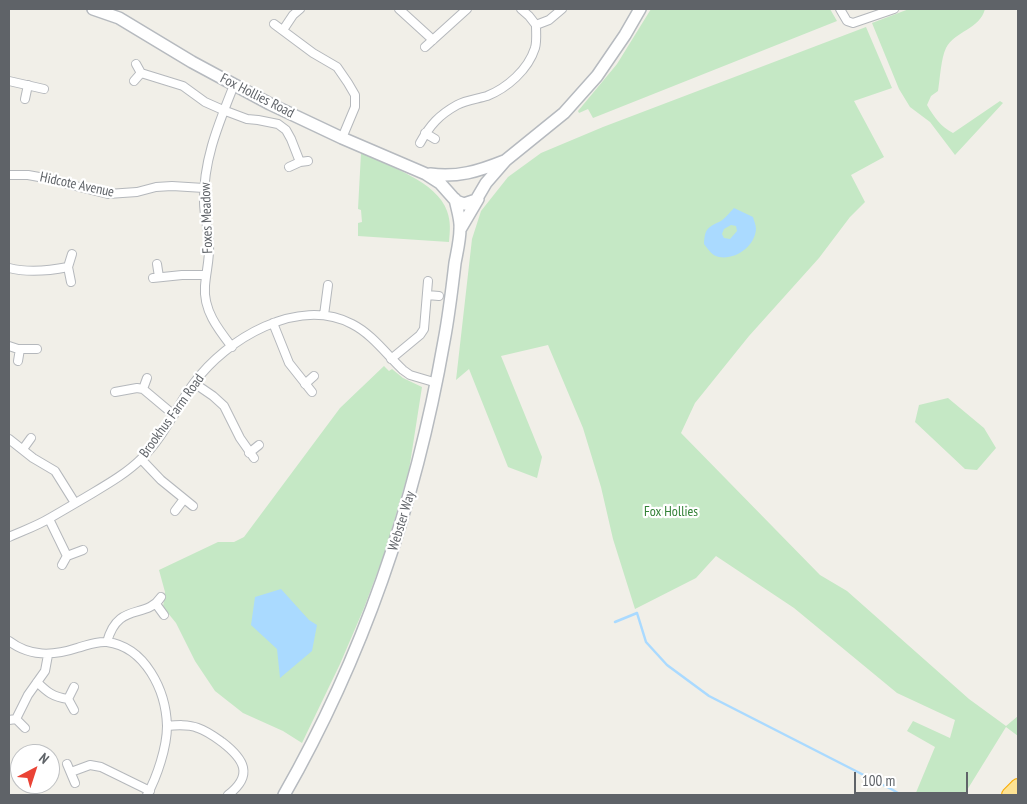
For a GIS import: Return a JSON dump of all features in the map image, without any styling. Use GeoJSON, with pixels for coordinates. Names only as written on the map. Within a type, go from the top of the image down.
{"type":"FeatureCollection","features":[{"type":"Feature","properties":{"kind":"highway"},"geometry":{"type":"LineString","coordinates":[[1008,795],[1018,786]]}},
{"type":"Feature","properties":{"kind":"street","name":"Fox Hollies Road"},"geometry":{"type":"LineString","coordinates":[[93,9],[119,18],[192,62],[270,104],[342,138],[426,174],[440,183],[454,198]]}},
{"type":"Feature","properties":{"kind":"street"},"geometry":{"type":"LineString","coordinates":[[283,30],[293,15],[300,9]]}},
{"type":"Feature","properties":{"kind":"street"},"geometry":{"type":"LineString","coordinates":[[399,9],[433,40]]}},
{"type":"Feature","properties":{"kind":"street"},"geometry":{"type":"LineString","coordinates":[[425,47],[467,9]]}},
{"type":"Feature","properties":{"kind":"street"},"geometry":{"type":"LineString","coordinates":[[420,143],[434,122],[456,106],[465,101],[488,96],[511,82],[520,73],[534,50],[536,38],[536,25],[521,9]]}},
{"type":"Feature","properties":{"kind":"street"},"geometry":{"type":"LineString","coordinates":[[536,25],[550,20],[562,9]]}},
{"type":"Feature","properties":{"kind":"street"},"geometry":{"type":"LineString","coordinates":[[506,160],[564,113],[597,76],[640,9]]}},
{"type":"Feature","properties":{"kind":"street"},"geometry":{"type":"LineString","coordinates":[[840,9],[848,22],[857,23],[894,9]]}},
{"type":"Feature","properties":{"kind":"street"},"geometry":{"type":"LineString","coordinates":[[274,24],[313,53],[336,67],[348,83],[355,95],[356,107],[342,138]]}},
{"type":"Feature","properties":{"kind":"street"},"geometry":{"type":"LineString","coordinates":[[136,64],[141,73],[183,86],[205,102],[223,110],[247,119],[278,124],[286,130],[304,161],[289,167]]}},
{"type":"Feature","properties":{"kind":"street"},"geometry":{"type":"LineString","coordinates":[[134,81],[141,73]]}},
{"type":"Feature","properties":{"kind":"street"},"geometry":{"type":"LineString","coordinates":[[9,82],[44,89]]}},
{"type":"Feature","properties":{"kind":"street"},"geometry":{"type":"LineString","coordinates":[[25,99],[28,85]]}},
{"type":"Feature","properties":{"kind":"street","name":"Foxes Meadow"},"geometry":{"type":"LineString","coordinates":[[232,347],[216,326],[206,306],[205,294],[209,242],[205,218],[204,188],[211,147],[223,110],[234,85]]}},
{"type":"Feature","properties":{"kind":"street"},"geometry":{"type":"LineString","coordinates":[[426,133],[435,140]]}},
{"type":"Feature","properties":{"kind":"street","name":"Fox Hollies Road"},"geometry":{"type":"LineString","coordinates":[[426,174],[443,176],[463,174],[506,160]]}},
{"type":"Feature","properties":{"kind":"street","name":"Webster Way"},"geometry":{"type":"LineString","coordinates":[[284,795],[323,721],[348,668],[371,612],[408,502],[423,448],[437,383],[461,228],[479,195],[506,160]]}},
{"type":"Feature","properties":{"kind":"street"},"geometry":{"type":"LineString","coordinates":[[463,174],[478,179],[481,185],[479,195],[472,203],[464,204],[454,198],[452,184],[455,178],[463,174]]}},
{"type":"Feature","properties":{"kind":"street","name":"Hidcote Avenue"},"geometry":{"type":"LineString","coordinates":[[9,175],[39,177],[108,194],[137,192],[156,187],[204,188]]}},
{"type":"Feature","properties":{"kind":"street","name":"Webster Way"},"geometry":{"type":"LineString","coordinates":[[454,198],[461,228]]}},
{"type":"Feature","properties":{"kind":"street"},"geometry":{"type":"LineString","coordinates":[[71,282],[68,267],[72,254]]}},
{"type":"Feature","properties":{"kind":"street"},"geometry":{"type":"LineString","coordinates":[[158,264],[156,278],[194,274],[206,275]]}},
{"type":"Feature","properties":{"kind":"street"},"geometry":{"type":"LineString","coordinates":[[9,268],[21,271],[42,272],[68,267]]}},
{"type":"Feature","properties":{"kind":"street"},"geometry":{"type":"LineString","coordinates":[[392,359],[420,335],[424,329],[428,280]]}},
{"type":"Feature","properties":{"kind":"street"},"geometry":{"type":"LineString","coordinates":[[324,315],[328,285]]}},
{"type":"Feature","properties":{"kind":"street"},"geometry":{"type":"LineString","coordinates":[[427,295],[439,296]]}},
{"type":"Feature","properties":{"kind":"street","name":"Brookhus Farm Road"},"geometry":{"type":"LineString","coordinates":[[9,537],[49,519],[117,478],[150,448],[194,383],[208,366],[256,331],[273,323],[305,315],[324,315],[340,319],[364,332],[410,375],[437,383]]}},
{"type":"Feature","properties":{"kind":"street"},"geometry":{"type":"LineString","coordinates":[[273,323],[289,363],[312,392]]}},
{"type":"Feature","properties":{"kind":"street"},"geometry":{"type":"LineString","coordinates":[[9,346],[20,349],[36,349]]}},
{"type":"Feature","properties":{"kind":"street"},"geometry":{"type":"LineString","coordinates":[[18,361],[20,349]]}},
{"type":"Feature","properties":{"kind":"street"},"geometry":{"type":"LineString","coordinates":[[305,384],[314,376]]}},
{"type":"Feature","properties":{"kind":"street"},"geometry":{"type":"LineString","coordinates":[[143,389],[147,378]]}},
{"type":"Feature","properties":{"kind":"street"},"geometry":{"type":"LineString","coordinates":[[194,383],[224,406],[240,438],[252,455],[259,445]]}},
{"type":"Feature","properties":{"kind":"street"},"geometry":{"type":"LineString","coordinates":[[115,392],[137,388],[143,389],[174,415]]}},
{"type":"Feature","properties":{"kind":"street"},"geometry":{"type":"LineString","coordinates":[[23,449],[31,438]]}},
{"type":"Feature","properties":{"kind":"street"},"geometry":{"type":"LineString","coordinates":[[9,439],[55,471],[75,503]]}},
{"type":"Feature","properties":{"kind":"street"},"geometry":{"type":"LineString","coordinates":[[141,458],[161,480],[193,506]]}},
{"type":"Feature","properties":{"kind":"street"},"geometry":{"type":"LineString","coordinates":[[174,511],[184,499]]}},
{"type":"Feature","properties":{"kind":"street"},"geometry":{"type":"LineString","coordinates":[[49,519],[67,556]]}},
{"type":"Feature","properties":{"kind":"street"},"geometry":{"type":"LineString","coordinates":[[62,565],[67,556],[82,550]]}},
{"type":"Feature","properties":{"kind":"street"},"geometry":{"type":"LineString","coordinates":[[107,642],[110,630],[121,617],[156,604],[161,597]]}},
{"type":"Feature","properties":{"kind":"street"},"geometry":{"type":"LineString","coordinates":[[156,604],[164,616]]}},
{"type":"Feature","properties":{"kind":"street"},"geometry":{"type":"LineString","coordinates":[[9,641],[32,653],[48,655],[62,653],[96,642],[121,645],[133,652],[147,666],[161,692],[165,706],[167,726],[162,755],[148,793],[101,767],[90,766],[71,772]]}},
{"type":"Feature","properties":{"kind":"street"},"geometry":{"type":"LineString","coordinates":[[25,728],[12,720],[45,671],[48,655]]}},
{"type":"Feature","properties":{"kind":"street"},"geometry":{"type":"LineString","coordinates":[[37,682],[56,698],[68,699]]}},
{"type":"Feature","properties":{"kind":"street"},"geometry":{"type":"LineString","coordinates":[[68,699],[74,687]]}},
{"type":"Feature","properties":{"kind":"street"},"geometry":{"type":"LineString","coordinates":[[68,699],[74,710]]}},
{"type":"Feature","properties":{"kind":"street"},"geometry":{"type":"LineString","coordinates":[[167,726],[182,725],[199,728],[236,752],[244,772],[242,780],[228,795]]}},
{"type":"Feature","properties":{"kind":"street"},"geometry":{"type":"LineString","coordinates":[[67,764],[75,783]]}},
{"type":"Feature","properties":{"kind":"green space"},"geometry":{"type":"Polygon","coordinates":[[[651,9],[830,9],[837,21],[593,118],[588,109],[579,113],[578,111],[617,64],[651,9]]]}},
{"type":"Feature","properties":{"kind":"green space"},"geometry":{"type":"Polygon","coordinates":[[[909,9],[985,9],[982,16],[973,26],[950,42],[946,48],[938,91],[931,96],[927,105],[938,121],[953,133],[1000,101],[1003,103],[955,155],[930,122],[910,107],[899,89],[872,23],[909,9]]]}},
{"type":"Feature","properties":{"kind":"green space","name":"Fox Hollies"},"geometry":{"type":"Polygon","coordinates":[[[866,27],[892,88],[854,101],[884,157],[851,175],[865,202],[850,217],[819,258],[749,336],[695,403],[681,433],[820,575],[847,591],[969,699],[1006,726],[1018,716],[1018,736],[1006,727],[964,795],[915,795],[935,747],[907,731],[913,721],[950,738],[955,720],[897,693],[794,608],[716,556],[696,578],[635,609],[613,539],[601,487],[583,428],[548,345],[501,356],[542,457],[537,478],[508,467],[469,369],[456,380],[472,239],[481,211],[508,177],[541,153],[603,127],[866,27]]]}},
{"type":"Feature","properties":{"kind":"green space"},"geometry":{"type":"Polygon","coordinates":[[[361,153],[397,169],[423,183],[433,191],[442,201],[447,211],[450,226],[449,242],[358,236],[358,223],[362,222],[361,210],[358,209],[361,153]]]}},
{"type":"Feature","properties":{"kind":"green space"},"geometry":{"type":"Polygon","coordinates":[[[384,366],[389,371],[392,369],[403,378],[422,387],[409,470],[385,552],[364,608],[340,664],[302,743],[283,731],[243,713],[215,691],[195,661],[176,623],[163,607],[165,592],[159,570],[218,542],[234,542],[244,537],[340,408],[384,366]]]}},
{"type":"Feature","properties":{"kind":"green space"},"geometry":{"type":"Polygon","coordinates":[[[948,398],[984,428],[996,448],[977,470],[965,469],[915,422],[919,405],[948,398]]]}},
{"type":"Feature","properties":{"kind":"water"},"geometry":{"type":"Polygon","coordinates":[[[734,208],[753,217],[756,228],[755,235],[748,246],[738,254],[725,257],[714,255],[704,244],[706,232],[709,228],[723,220],[734,208]],[[731,225],[724,229],[722,234],[724,238],[730,239],[737,231],[736,226],[731,225]]]}},
{"type":"Feature","properties":{"kind":"water"},"geometry":{"type":"Polygon","coordinates":[[[281,589],[309,620],[317,625],[312,651],[280,678],[277,649],[251,625],[255,597],[281,589]]]}},
{"type":"Feature","properties":{"kind":"waterway"},"geometry":{"type":"LineString","coordinates":[[615,622],[637,613],[646,642],[667,665],[709,696],[901,795]]}}]}
